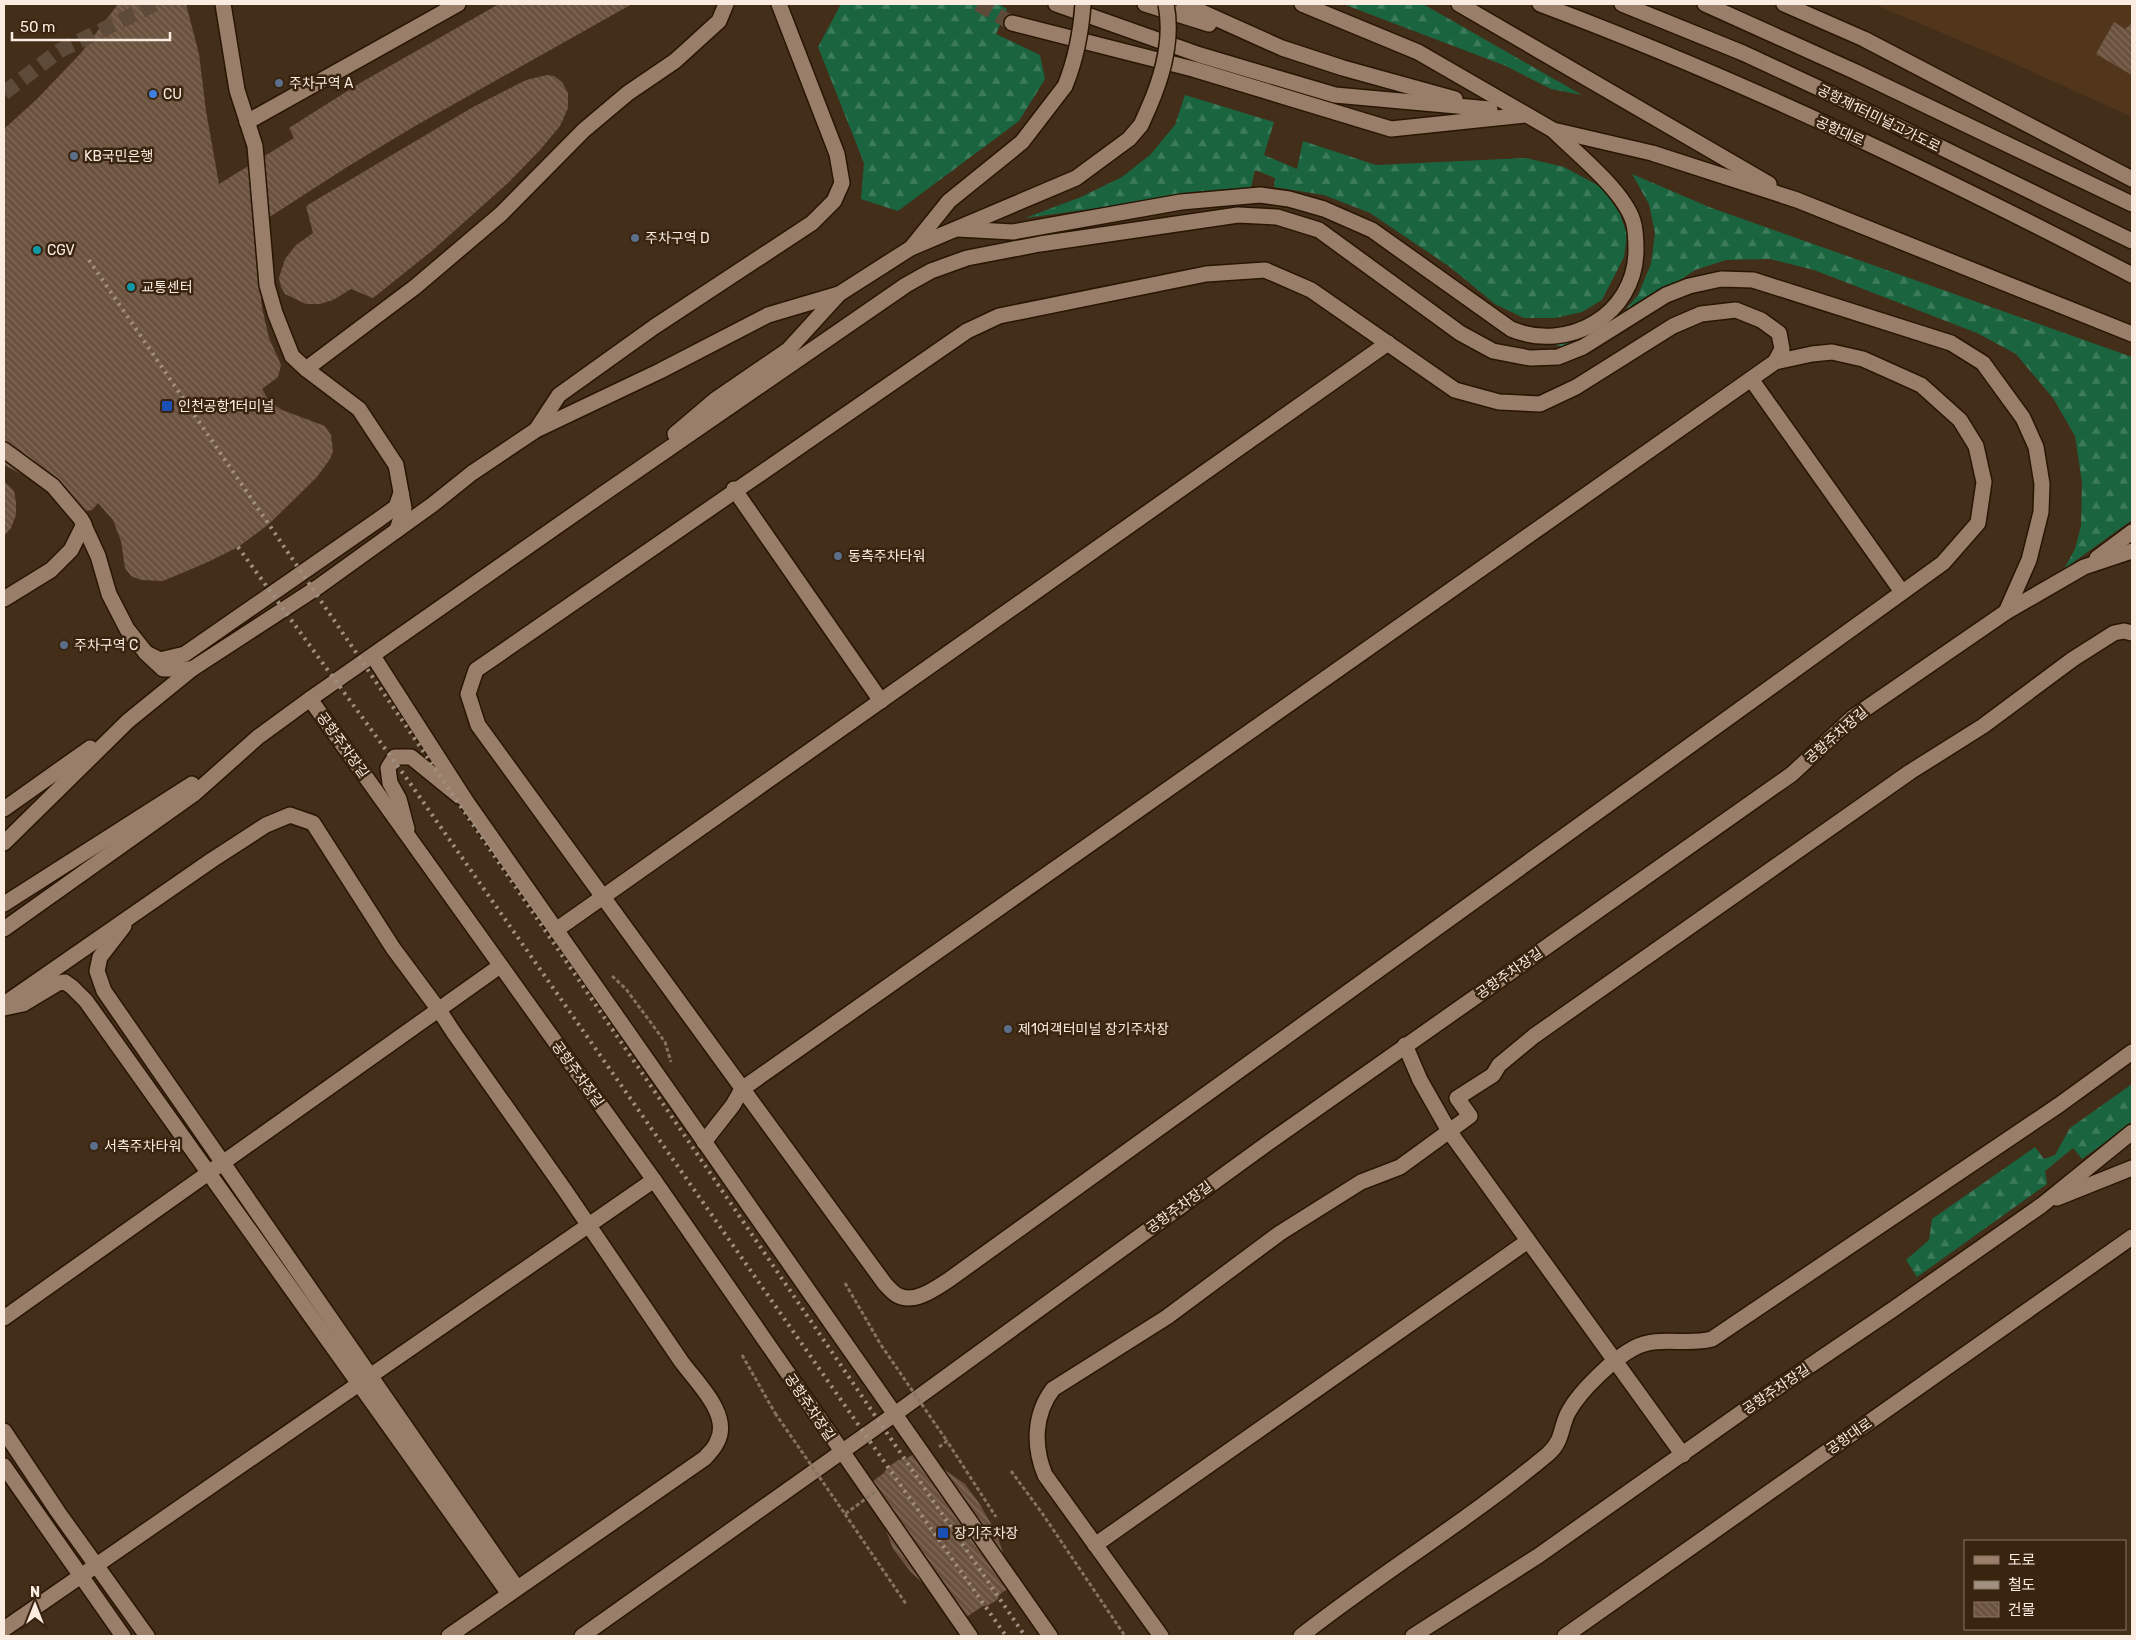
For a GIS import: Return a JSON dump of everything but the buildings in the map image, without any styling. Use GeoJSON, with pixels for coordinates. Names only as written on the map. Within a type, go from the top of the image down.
{"type":"FeatureCollection","features":[{"type":"Feature","properties":{"kind":"street"},"geometry":{"type":"LineString","coordinates":[[223,4],[237,90],[256,146],[267,285],[275,313],[292,356],[306,369],[359,408],[396,465],[404,508],[397,530]]}},
{"type":"Feature","properties":{"kind":"street"},"geometry":{"type":"LineString","coordinates":[[247,122],[458,4]]}},
{"type":"Feature","properties":{"kind":"street"},"geometry":{"type":"LineString","coordinates":[[306,369],[415,288],[500,214],[584,130],[628,94],[675,61],[719,21],[726,4]]}},
{"type":"Feature","properties":{"kind":"street"},"geometry":{"type":"LineString","coordinates":[[536,430],[559,395],[654,327],[812,223],[834,201],[842,183],[837,154],[779,4]]}},
{"type":"Feature","properties":{"kind":"street"},"geometry":{"type":"LineString","coordinates":[[1056,4],[1200,55],[1335,95],[1490,109]]}},
{"type":"Feature","properties":{"kind":"street"},"geometry":{"type":"LineString","coordinates":[[911,248],[949,201],[1022,142],[1065,86],[1074,63],[1080,34],[1083,4]]}},
{"type":"Feature","properties":{"kind":"street"},"geometry":{"type":"LineString","coordinates":[[1145,4],[1343,68],[1490,109],[1525,116]]}},
{"type":"Feature","properties":{"kind":"street"},"geometry":{"type":"LineString","coordinates":[[603,494],[715,400],[788,350],[839,294],[911,248],[1076,178],[1129,139],[1141,124],[1160,84],[1166,61],[1166,4]]}},
{"type":"Feature","properties":{"kind":"street"},"geometry":{"type":"LineString","coordinates":[[1184,4],[1282,48]]}},
{"type":"Feature","properties":{"kind":"street"},"geometry":{"type":"LineString","coordinates":[[1302,4],[1418,52],[1525,116],[1553,130],[1652,153],[1796,200],[2132,334]]}},
{"type":"Feature","properties":{"kind":"street"},"geometry":{"type":"LineString","coordinates":[[1459,4],[1796,200]]}},
{"type":"Feature","properties":{"kind":"street","name":"공항대로"},"geometry":{"type":"LineString","coordinates":[[1540,4],[1625,36],[1891,154],[2022,218],[2132,275]]}},
{"type":"Feature","properties":{"kind":"street","name":"공항제1터미널고가도로"},"geometry":{"type":"LineString","coordinates":[[1622,4],[1743,53],[2132,241]]}},
{"type":"Feature","properties":{"kind":"street"},"geometry":{"type":"LineString","coordinates":[[1705,4],[1856,72],[2132,204]]}},
{"type":"Feature","properties":{"kind":"street"},"geometry":{"type":"LineString","coordinates":[[1784,4],[1864,39],[2132,179]]}},
{"type":"Feature","properties":{"kind":"street"},"geometry":{"type":"LineString","coordinates":[[1012,23],[1193,69],[1391,129],[1525,116]]}},
{"type":"Feature","properties":{"kind":"street"},"geometry":{"type":"LineString","coordinates":[[958,228],[1014,232],[1181,202],[1260,195],[1289,199],[1330,211],[1372,230],[1511,329],[1536,336],[1565,335],[1586,328],[1616,305],[1633,275],[1636,241],[1633,220],[1623,201],[1553,130]]}},
{"type":"Feature","properties":{"kind":"street"},"geometry":{"type":"LineString","coordinates":[[4,929],[194,794],[258,737],[310,699],[906,285],[931,271],[967,258],[1040,244],[1238,214],[1277,217],[1319,230],[1460,333],[1493,351],[1530,358],[1558,357],[1583,347],[1666,296],[1689,286],[1721,280],[1753,280],[1951,343],[1983,363],[2024,418],[2036,447],[2042,484],[2041,512],[2029,560],[2006,612]]}},
{"type":"Feature","properties":{"kind":"street"},"geometry":{"type":"LineString","coordinates":[[704,1142],[733,1105],[742,1088],[1775,362],[1832,352],[1863,359],[1921,385],[1960,420],[1976,446],[1984,482],[1978,523],[1942,563],[950,1279],[928,1292],[911,1298],[898,1296],[885,1284],[742,1088],[478,725],[468,694],[476,670],[734,490],[967,331],[999,316],[1206,274],[1265,270],[1311,290],[1455,390],[1499,402],[1540,404],[1576,386],[1673,326],[1700,314],[1736,310],[1761,320],[1779,333],[1782,349],[1775,362]]}},
{"type":"Feature","properties":{"kind":"street"},"geometry":{"type":"LineString","coordinates":[[4,809],[128,721],[192,669],[318,587],[472,473],[536,430],[660,371],[768,315],[839,294]]}},
{"type":"Feature","properties":{"kind":"street"},"geometry":{"type":"LineString","coordinates":[[556,930],[1388,343]]}},
{"type":"Feature","properties":{"kind":"street"},"geometry":{"type":"LineString","coordinates":[[1752,379],[1902,592]]}},
{"type":"Feature","properties":{"kind":"street"},"geometry":{"type":"LineString","coordinates":[[4,450],[53,486],[81,519],[98,556],[109,594],[127,629],[146,653],[163,669],[192,669]]}},
{"type":"Feature","properties":{"kind":"street"},"geometry":{"type":"LineString","coordinates":[[734,490],[880,701]]}},
{"type":"Feature","properties":{"kind":"street"},"geometry":{"type":"LineString","coordinates":[[146,653],[160,660],[185,654],[396,507],[401,493]]}},
{"type":"Feature","properties":{"kind":"street"},"geometry":{"type":"LineString","coordinates":[[4,599],[51,570],[71,550],[84,524]]}},
{"type":"Feature","properties":{"kind":"street"},"geometry":{"type":"LineString","coordinates":[[2084,567],[2132,532]]}},
{"type":"Feature","properties":{"kind":"street","name":"공항주차장길"},"geometry":{"type":"LineString","coordinates":[[582,1636],[841,1453],[1260,1148],[1792,774],[1852,718],[2006,612],[2084,567],[2132,551]]}},
{"type":"Feature","properties":{"kind":"street"},"geometry":{"type":"LineString","coordinates":[[1161,1636],[1045,1475],[1038,1459],[1037,1435],[1039,1416],[1045,1400],[1053,1389],[1167,1317],[1280,1233],[1361,1182],[1400,1167],[1470,1116],[1457,1098],[1493,1074],[1499,1065],[1534,1036],[1910,772],[1983,726],[2073,659],[2114,632],[2124,631],[2132,633]]}},
{"type":"Feature","properties":{"kind":"street"},"geometry":{"type":"LineString","coordinates":[[373,656],[466,801],[1050,1636]]}},
{"type":"Feature","properties":{"kind":"street","name":"공항주차장길"},"geometry":{"type":"LineString","coordinates":[[310,699],[654,1180],[841,1453],[970,1636]]}},
{"type":"Feature","properties":{"kind":"street"},"geometry":{"type":"LineString","coordinates":[[4,843],[128,721]]}},
{"type":"Feature","properties":{"kind":"street"},"geometry":{"type":"LineString","coordinates":[[410,838],[399,799],[390,783],[388,768],[395,757],[411,757],[466,801]]}},
{"type":"Feature","properties":{"kind":"street"},"geometry":{"type":"LineString","coordinates":[[4,904],[187,787],[221,770]]}},
{"type":"Feature","properties":{"kind":"street"},"geometry":{"type":"LineString","coordinates":[[4,1006],[133,915],[266,825],[290,815],[313,823],[393,948],[439,1010],[719,1413],[721,1428],[718,1442],[705,1458],[449,1636]]}},
{"type":"Feature","properties":{"kind":"street"},"geometry":{"type":"LineString","coordinates":[[133,915],[100,957],[97,971],[104,991],[222,1162],[364,1380]]}},
{"type":"Feature","properties":{"kind":"street"},"geometry":{"type":"LineString","coordinates":[[4,1318],[500,966]]}},
{"type":"Feature","properties":{"kind":"street"},"geometry":{"type":"LineString","coordinates":[[4,1006],[23,1004],[58,983],[65,982],[86,1001],[208,1173],[364,1380],[513,1591]]}},
{"type":"Feature","properties":{"kind":"street"},"geometry":{"type":"LineString","coordinates":[[1405,1045],[1420,1080],[1448,1131],[1683,1455]]}},
{"type":"Feature","properties":{"kind":"street"},"geometry":{"type":"LineString","coordinates":[[1301,1636],[1358,1593],[1473,1512],[1550,1453],[1560,1438],[1568,1412],[1594,1380],[1615,1361],[1634,1348],[1649,1342],[1699,1342],[1712,1339],[2066,1100],[2132,1052]]}},
{"type":"Feature","properties":{"kind":"street","name":"공항주차장길"},"geometry":{"type":"LineString","coordinates":[[1413,1636],[1538,1556],[2042,1205],[2132,1132]]}},
{"type":"Feature","properties":{"kind":"street"},"geometry":{"type":"LineString","coordinates":[[2042,1205],[2132,1168]]}},
{"type":"Feature","properties":{"kind":"street"},"geometry":{"type":"LineString","coordinates":[[4,1629],[654,1180]]}},
{"type":"Feature","properties":{"kind":"street","name":"공항대로"},"geometry":{"type":"LineString","coordinates":[[1565,1636],[2132,1237]]}},
{"type":"Feature","properties":{"kind":"street"},"geometry":{"type":"LineString","coordinates":[[1095,1545],[1528,1241]]}},
{"type":"Feature","properties":{"kind":"street"},"geometry":{"type":"LineString","coordinates":[[4,1431],[146,1636]]}},
{"type":"Feature","properties":{"kind":"street"},"geometry":{"type":"LineString","coordinates":[[4,1466],[123,1636]]}},
{"type":"Feature","properties":{"kind":"path"},"geometry":{"type":"LineString","coordinates":[[846,1283],[880,1345],[947,1441],[996,1517]]}},
{"type":"Feature","properties":{"kind":"path"},"geometry":{"type":"LineString","coordinates":[[742,1355],[775,1413],[906,1604]]}},
{"type":"Feature","properties":{"kind":"path"},"geometry":{"type":"LineString","coordinates":[[1011,1471],[1042,1513],[1125,1636]]}},
{"type":"Feature","properties":{"kind":"path"},"geometry":{"type":"LineString","coordinates":[[845,1514],[875,1492]]}},
{"type":"Feature","properties":{"kind":"shaded area"},"geometry":{"type":"Polygon","coordinates":[[[1874,4],[2132,4],[2132,117],[2015,64],[1874,4]]]}},
{"type":"Feature","properties":{"kind":"green space"},"geometry":{"type":"Polygon","coordinates":[[[841,4],[999,4],[1007,9],[996,34],[1040,55],[1045,79],[1019,121],[898,211],[861,199],[864,163],[818,47],[841,4]]]}},
{"type":"Feature","properties":{"kind":"green space"},"geometry":{"type":"Polygon","coordinates":[[[1343,4],[1423,4],[1582,95],[1551,89],[1506,66],[1343,4]]]}},
{"type":"Feature","properties":{"kind":"green space"},"geometry":{"type":"Polygon","coordinates":[[[1185,95],[1274,122],[1264,155],[1297,169],[1303,141],[1376,165],[1526,158],[1564,167],[1603,188],[1620,214],[1627,234],[1624,257],[1602,300],[1582,312],[1555,318],[1524,318],[1495,304],[1450,267],[1370,213],[1324,195],[1274,187],[1275,178],[1255,170],[1251,187],[1025,218],[1081,197],[1122,177],[1150,155],[1175,125],[1185,95]]]}},
{"type":"Feature","properties":{"kind":"green space"},"geometry":{"type":"Polygon","coordinates":[[[1632,174],[1709,207],[2132,357],[2132,520],[2064,569],[2075,549],[2081,526],[2082,482],[2075,436],[2053,398],[2016,354],[1977,333],[1814,270],[1770,259],[1726,260],[1695,270],[1585,344],[1562,346],[1538,343],[1565,341],[1591,335],[1622,314],[1638,295],[1651,264],[1655,233],[1649,204],[1632,174]]]}},
{"type":"Feature","properties":{"kind":"green space"},"geometry":{"type":"Polygon","coordinates":[[[2132,1084],[2132,1123],[2082,1159],[2073,1148],[2045,1171],[2047,1184],[1917,1277],[1906,1260],[1929,1240],[1932,1219],[2035,1147],[2044,1159],[2055,1155],[2070,1128],[2132,1084]]]}},
{"type":"Feature","properties":{"kind":"tunnel"},"geometry":{"type":"LineString","coordinates":[[4,93],[59,51],[155,4]]}},
{"type":"Feature","properties":{"kind":"tunnel"},"geometry":{"type":"LineString","coordinates":[[978,4],[1012,23]]}},
{"type":"Feature","properties":{"kind":"railway"},"geometry":{"type":"LineString","coordinates":[[89,260],[1025,1636]]}},
{"type":"Feature","properties":{"kind":"railway"},"geometry":{"type":"LineString","coordinates":[[238,547],[405,776],[1006,1636]]}},
{"type":"Feature","properties":{"kind":"place","name":"주차구역 A"},"geometry":{"type":"Point","coordinates":[279,83]}},
{"type":"Feature","properties":{"kind":"place","name":"CU"},"geometry":{"type":"Point","coordinates":[153,94]}},
{"type":"Feature","properties":{"kind":"place","name":"KB국민은행"},"geometry":{"type":"Point","coordinates":[74,156]}},
{"type":"Feature","properties":{"kind":"place","name":"주차구역 D"},"geometry":{"type":"Point","coordinates":[635,238]}},
{"type":"Feature","properties":{"kind":"place","name":"CGV"},"geometry":{"type":"Point","coordinates":[37,250]}},
{"type":"Feature","properties":{"kind":"place","name":"교통센터"},"geometry":{"type":"Point","coordinates":[131,287]}},
{"type":"Feature","properties":{"kind":"place","name":"인천공항1터미널"},"geometry":{"type":"Point","coordinates":[167,406]}},
{"type":"Feature","properties":{"kind":"place","name":"동측주차타워"},"geometry":{"type":"Point","coordinates":[838,556]}},
{"type":"Feature","properties":{"kind":"place","name":"주차구역 C"},"geometry":{"type":"Point","coordinates":[64,645]}},
{"type":"Feature","properties":{"kind":"place","name":"제1여객터미널 장기주차장"},"geometry":{"type":"Point","coordinates":[1008,1029]}},
{"type":"Feature","properties":{"kind":"place","name":"서측주차타워"},"geometry":{"type":"Point","coordinates":[94,1146]}},
{"type":"Feature","properties":{"kind":"place","name":"장기주차장"},"geometry":{"type":"Point","coordinates":[943,1533]}}]}
